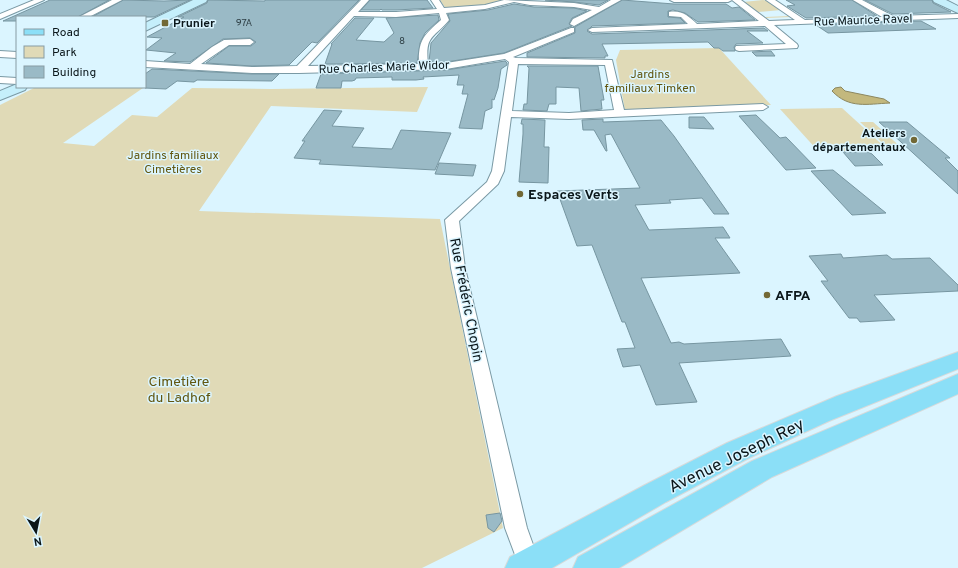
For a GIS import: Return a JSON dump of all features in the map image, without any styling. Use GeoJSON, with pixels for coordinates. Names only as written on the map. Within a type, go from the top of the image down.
{"type":"FeatureCollection","features":[{"type":"Feature","properties":{"kind":"main road"},"geometry":{"type":"LineString","coordinates":[[146,27],[202,0]]}},
{"type":"Feature","properties":{"kind":"main road"},"geometry":{"type":"LineString","coordinates":[[938,0],[958,10]]}},
{"type":"Feature","properties":{"kind":"main road"},"geometry":{"type":"LineString","coordinates":[[949,0],[958,5]]}},
{"type":"Feature","properties":{"kind":"main road"},"geometry":{"type":"LineString","coordinates":[[0,96],[18,88]]}},
{"type":"Feature","properties":{"kind":"main road","name":"Avenue Joseph Rey"},"geometry":{"type":"LineString","coordinates":[[525,566],[643,500],[738,451],[878,390],[958,360]]}},
{"type":"Feature","properties":{"kind":"main road","name":"Avenue Joseph Rey"},"geometry":{"type":"LineString","coordinates":[[590,568],[762,469],[958,383]]}},
{"type":"Feature","properties":{"kind":"street"},"geometry":{"type":"LineString","coordinates":[[0,17],[40,0]]}},
{"type":"Feature","properties":{"kind":"street"},"geometry":{"type":"LineString","coordinates":[[85,16],[118,0]]}},
{"type":"Feature","properties":{"kind":"street"},"geometry":{"type":"LineString","coordinates":[[299,70],[365,0]]}},
{"type":"Feature","properties":{"kind":"street"},"geometry":{"type":"LineString","coordinates":[[424,67],[422,51],[424,39],[445,20],[442,11],[435,0]]}},
{"type":"Feature","properties":{"kind":"street"},"geometry":{"type":"LineString","coordinates":[[351,14],[387,16],[486,8],[511,0]]}},
{"type":"Feature","properties":{"kind":"street"},"geometry":{"type":"LineString","coordinates":[[516,0],[530,3],[574,5],[600,9]]}},
{"type":"Feature","properties":{"kind":"street","name":"Rue Charles Marie Widor"},"geometry":{"type":"LineString","coordinates":[[146,64],[252,70],[299,70],[446,66],[510,58],[527,49],[580,30],[576,21],[617,0]]}},
{"type":"Feature","properties":{"kind":"street"},"geometry":{"type":"LineString","coordinates":[[674,0],[728,0]]}},
{"type":"Feature","properties":{"kind":"street"},"geometry":{"type":"LineString","coordinates":[[736,0],[794,46],[738,48]]}},
{"type":"Feature","properties":{"kind":"street"},"geometry":{"type":"LineString","coordinates":[[770,0],[803,22]]}},
{"type":"Feature","properties":{"kind":"street"},"geometry":{"type":"LineString","coordinates":[[857,0],[893,19]]}},
{"type":"Feature","properties":{"kind":"street"},"geometry":{"type":"LineString","coordinates":[[672,14],[683,15],[695,26]]}},
{"type":"Feature","properties":{"kind":"street","name":"Rue Maurice Ravel"},"geometry":{"type":"LineString","coordinates":[[580,30],[958,16]]}},
{"type":"Feature","properties":{"kind":"street"},"geometry":{"type":"LineString","coordinates":[[192,67],[215,49],[227,42],[250,42]]}},
{"type":"Feature","properties":{"kind":"street"},"geometry":{"type":"LineString","coordinates":[[4,54],[16,49]]}},
{"type":"Feature","properties":{"kind":"street"},"geometry":{"type":"LineString","coordinates":[[4,54],[16,55]]}},
{"type":"Feature","properties":{"kind":"street"},"geometry":{"type":"LineString","coordinates":[[510,58],[609,62],[620,114]]}},
{"type":"Feature","properties":{"kind":"street","name":"Rue Frédéric Chopin"},"geometry":{"type":"LineString","coordinates":[[510,58],[506,114],[498,171],[492,184],[452,220],[458,268],[525,566]]}},
{"type":"Feature","properties":{"kind":"street"},"geometry":{"type":"LineString","coordinates":[[0,80],[16,81]]}},
{"type":"Feature","properties":{"kind":"street"},"geometry":{"type":"LineString","coordinates":[[506,114],[569,116],[763,107]]}},
{"type":"Feature","properties":{"kind":"green space"},"geometry":{"type":"Polygon","coordinates":[[[440,0],[505,0],[487,6],[446,9],[440,0]]]}},
{"type":"Feature","properties":{"kind":"green space"},"geometry":{"type":"Polygon","coordinates":[[[763,0],[769,1],[791,17],[766,18],[743,2],[763,0]],[[781,10],[758,12],[765,17],[789,16],[781,10]]]}},
{"type":"Feature","properties":{"kind":"green space","name":"Jardins familiaux Timken"},"geometry":{"type":"Polygon","coordinates":[[[719,48],[771,105],[625,111],[616,60],[620,50],[719,48]]]}},
{"type":"Feature","properties":{"kind":"green space","name":"Cimetière du Ladhof"},"geometry":{"type":"Polygon","coordinates":[[[428,87],[417,112],[271,106],[199,211],[440,219],[503,528],[422,568],[0,568],[0,105],[34,88],[143,88],[63,143],[94,146],[132,115],[157,117],[192,88],[271,89],[428,87]]]}},
{"type":"Feature","properties":{"kind":"green space"},"geometry":{"type":"Polygon","coordinates":[[[842,108],[888,150],[819,152],[780,109],[842,108]]]}},
{"type":"Feature","properties":{"kind":"green space"},"geometry":{"type":"Polygon","coordinates":[[[860,122],[873,122],[904,150],[891,151],[860,122]]]}},
{"type":"Feature","properties":{"kind":"shaded area"},"geometry":{"type":"Polygon","coordinates":[[[841,87],[845,91],[884,99],[890,103],[859,104],[845,101],[832,91],[835,88],[841,87]]]}},
{"type":"Feature","properties":{"kind":"building"},"geometry":{"type":"Polygon","coordinates":[[[50,0],[109,0],[80,16],[16,16],[16,21],[3,21],[50,0]]]}},
{"type":"Feature","properties":{"kind":"building"},"geometry":{"type":"Polygon","coordinates":[[[123,0],[190,0],[154,17],[94,16],[123,0]]]}},
{"type":"Feature","properties":{"kind":"building"},"geometry":{"type":"Polygon","coordinates":[[[208,0],[359,0],[317,43],[312,42],[289,65],[252,66],[206,63],[229,46],[251,46],[256,42],[250,38],[223,39],[190,62],[164,61],[176,53],[146,50],[162,38],[147,37],[184,17],[178,17],[207,3],[208,0]]]}},
{"type":"Feature","properties":{"kind":"building"},"geometry":{"type":"Polygon","coordinates":[[[370,0],[427,0],[433,8],[361,10],[370,0]]]}},
{"type":"Feature","properties":{"kind":"building"},"geometry":{"type":"Polygon","coordinates":[[[545,0],[608,0],[599,5],[545,0]]]}},
{"type":"Feature","properties":{"kind":"building"},"geometry":{"type":"Polygon","coordinates":[[[622,0],[674,4],[726,4],[732,8],[739,7],[755,20],[698,22],[685,13],[673,10],[668,11],[668,17],[680,18],[685,23],[592,26],[587,31],[592,34],[764,28],[768,31],[747,31],[763,43],[736,44],[734,47],[735,51],[723,51],[719,48],[714,48],[708,42],[602,44],[608,56],[605,56],[605,58],[527,57],[527,53],[575,33],[575,27],[622,0]]]}},
{"type":"Feature","properties":{"kind":"building"},"geometry":{"type":"Polygon","coordinates":[[[786,0],[852,0],[877,16],[806,18],[787,6],[795,5],[786,0]]]}},
{"type":"Feature","properties":{"kind":"building"},"geometry":{"type":"Polygon","coordinates":[[[865,0],[932,0],[933,3],[951,12],[893,14],[865,0]]]}},
{"type":"Feature","properties":{"kind":"building"},"geometry":{"type":"Polygon","coordinates":[[[514,4],[534,7],[574,8],[587,11],[572,18],[569,24],[572,26],[504,53],[446,62],[429,62],[431,43],[450,21],[448,14],[488,10],[514,4]]]}},
{"type":"Feature","properties":{"kind":"building"},"geometry":{"type":"Polygon","coordinates":[[[438,15],[439,20],[425,33],[420,43],[417,63],[325,64],[331,44],[355,18],[374,18],[356,40],[384,42],[394,33],[386,18],[438,15]]]}},
{"type":"Feature","properties":{"kind":"building"},"geometry":{"type":"Polygon","coordinates":[[[921,21],[936,29],[828,33],[816,25],[921,21]]]}},
{"type":"Feature","properties":{"kind":"building"},"geometry":{"type":"Polygon","coordinates":[[[771,51],[775,56],[756,56],[752,52],[771,51]]]}},
{"type":"Feature","properties":{"kind":"building"},"geometry":{"type":"Polygon","coordinates":[[[505,61],[507,65],[501,69],[498,88],[494,100],[492,99],[492,108],[485,111],[482,129],[459,128],[468,94],[462,94],[464,85],[457,85],[459,75],[423,77],[424,79],[416,80],[392,80],[392,77],[356,78],[352,81],[342,81],[341,88],[316,88],[321,74],[446,70],[505,61]]]}},
{"type":"Feature","properties":{"kind":"building"},"geometry":{"type":"Polygon","coordinates":[[[527,66],[598,66],[604,100],[601,100],[602,109],[581,111],[579,88],[556,87],[556,104],[549,104],[547,111],[523,110],[524,104],[527,104],[529,68],[527,66]]]}},
{"type":"Feature","properties":{"kind":"building"},"geometry":{"type":"Polygon","coordinates":[[[152,69],[279,74],[272,81],[177,81],[166,89],[145,88],[146,73],[152,69]]]}},
{"type":"Feature","properties":{"kind":"building"},"geometry":{"type":"Polygon","coordinates":[[[324,110],[342,111],[332,126],[364,128],[352,147],[392,149],[401,130],[451,133],[435,170],[319,164],[321,160],[294,158],[305,141],[302,141],[324,110]]]}},
{"type":"Feature","properties":{"kind":"building"},"geometry":{"type":"Polygon","coordinates":[[[756,115],[780,138],[786,137],[816,168],[786,170],[739,116],[756,115]]]}},
{"type":"Feature","properties":{"kind":"building"},"geometry":{"type":"Polygon","coordinates":[[[689,117],[704,117],[714,129],[689,128],[689,117]]]}},
{"type":"Feature","properties":{"kind":"building"},"geometry":{"type":"Polygon","coordinates":[[[522,119],[545,120],[544,147],[549,147],[548,183],[519,182],[523,134],[523,124],[521,124],[522,119]]]}},
{"type":"Feature","properties":{"kind":"building"},"geometry":{"type":"Polygon","coordinates":[[[603,119],[603,122],[661,120],[729,214],[714,214],[702,198],[669,200],[671,203],[635,205],[649,230],[723,227],[730,238],[715,238],[740,273],[641,278],[671,343],[679,342],[684,344],[781,339],[791,356],[679,363],[697,402],[656,405],[640,365],[623,367],[617,349],[635,348],[625,322],[622,322],[592,245],[577,246],[557,191],[640,188],[611,134],[605,135],[606,151],[594,130],[583,130],[582,120],[603,119]]]}},
{"type":"Feature","properties":{"kind":"building","name":"Ateliers départementaux"},"geometry":{"type":"Polygon","coordinates":[[[879,122],[907,122],[950,158],[945,158],[958,171],[958,194],[879,122]]]}},
{"type":"Feature","properties":{"kind":"building"},"geometry":{"type":"Polygon","coordinates":[[[843,152],[868,152],[883,165],[855,166],[843,152]]]}},
{"type":"Feature","properties":{"kind":"building"},"geometry":{"type":"Polygon","coordinates":[[[439,163],[476,165],[473,176],[435,174],[439,163]]]}},
{"type":"Feature","properties":{"kind":"building"},"geometry":{"type":"Polygon","coordinates":[[[833,170],[886,213],[852,215],[811,171],[833,170]]]}},
{"type":"Feature","properties":{"kind":"building"},"geometry":{"type":"Polygon","coordinates":[[[841,254],[843,258],[887,255],[892,259],[930,258],[958,285],[958,291],[874,295],[895,320],[860,322],[857,318],[849,318],[821,281],[828,281],[809,256],[841,254]]]}},
{"type":"Feature","properties":{"kind":"building"},"geometry":{"type":"Polygon","coordinates":[[[500,513],[502,521],[494,532],[488,528],[486,515],[500,513]]]}},
{"type":"Feature","properties":{"kind":"place","name":"Prunier"},"geometry":{"type":"Point","coordinates":[165,23]}},
{"type":"Feature","properties":{"kind":"place","name":"Ateliers départementaux"},"geometry":{"type":"Point","coordinates":[914,140]}},
{"type":"Feature","properties":{"kind":"place","name":"Espaces Verts"},"geometry":{"type":"Point","coordinates":[520,194]}},
{"type":"Feature","properties":{"kind":"place","name":"AFPA"},"geometry":{"type":"Point","coordinates":[767,295]}},
{"type":"Feature","properties":{"kind":"park label","name":"Jardins familiaux Cimetières"},"geometry":{"type":"Point","coordinates":[173,162]}}]}
